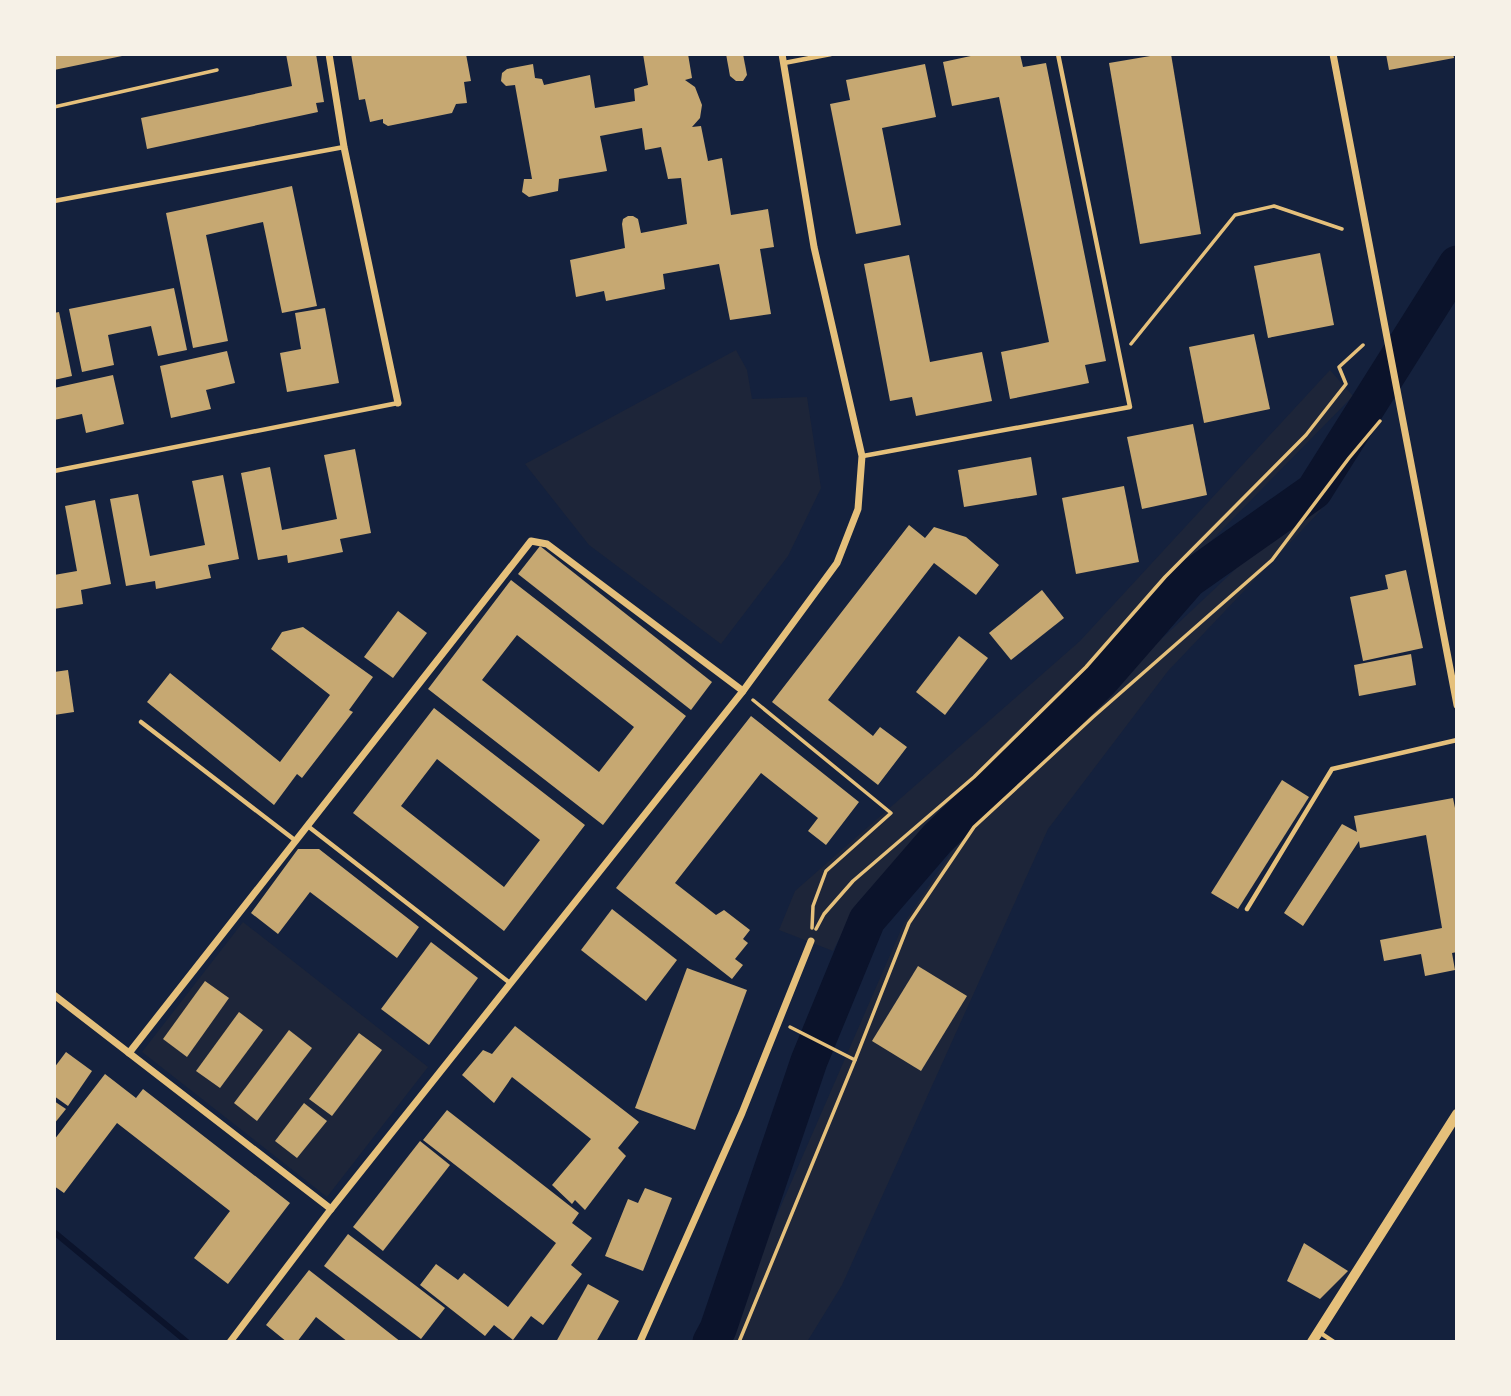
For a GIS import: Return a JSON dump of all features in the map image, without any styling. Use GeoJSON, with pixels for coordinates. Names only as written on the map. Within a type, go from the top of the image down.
{"type":"FeatureCollection","features":[{"type":"Feature","properties":{"kind":"street"},"geometry":{"type":"LineString","coordinates":[[329,54],[344,147],[398,403]]}},
{"type":"Feature","properties":{"kind":"street"},"geometry":{"type":"LineString","coordinates":[[1333,54],[1457,705]]}},
{"type":"Feature","properties":{"kind":"street"},"geometry":{"type":"LineString","coordinates":[[230,1342],[331,1209],[743,691],[836,564],[858,509],[862,456],[814,247],[783,59]]}},
{"type":"Feature","properties":{"kind":"street"},"geometry":{"type":"LineString","coordinates":[[130,1053],[531,541],[547,544],[743,691]]}},
{"type":"Feature","properties":{"kind":"street"},"geometry":{"type":"LineString","coordinates":[[640,1342],[742,1113],[811,941]]}},
{"type":"Feature","properties":{"kind":"street"},"geometry":{"type":"LineString","coordinates":[[54,995],[331,1209]]}},
{"type":"Feature","properties":{"kind":"street"},"geometry":{"type":"LineString","coordinates":[[1315,1337],[1457,1114]]}},
{"type":"Feature","properties":{"kind":"lane"},"geometry":{"type":"LineString","coordinates":[[783,59],[831,54]]}},
{"type":"Feature","properties":{"kind":"lane"},"geometry":{"type":"LineString","coordinates":[[862,456],[1130,407],[1058,54]]}},
{"type":"Feature","properties":{"kind":"lane"},"geometry":{"type":"LineString","coordinates":[[54,201],[344,147]]}},
{"type":"Feature","properties":{"kind":"lane"},"geometry":{"type":"LineString","coordinates":[[54,471],[398,403]]}},
{"type":"Feature","properties":{"kind":"lane"},"geometry":{"type":"LineString","coordinates":[[141,722],[297,841]]}},
{"type":"Feature","properties":{"kind":"lane"},"geometry":{"type":"LineString","coordinates":[[1247,909],[1332,769],[1457,740]]}},
{"type":"Feature","properties":{"kind":"lane"},"geometry":{"type":"LineString","coordinates":[[309,827],[511,984]]}},
{"type":"Feature","properties":{"kind":"lane"},"geometry":{"type":"LineString","coordinates":[[1315,1337],[1334,1342]]}},
{"type":"Feature","properties":{"kind":"path"},"geometry":{"type":"LineString","coordinates":[[54,107],[218,70]]}},
{"type":"Feature","properties":{"kind":"path"},"geometry":{"type":"LineString","coordinates":[[1120,357],[1235,215],[1274,206],[1342,229]]}},
{"type":"Feature","properties":{"kind":"path"},"geometry":{"type":"LineString","coordinates":[[811,941],[824,914],[853,881],[974,778],[1086,667],[1166,577],[1306,435],[1346,384],[1339,368],[1363,345]]}},
{"type":"Feature","properties":{"kind":"path"},"geometry":{"type":"LineString","coordinates":[[739,1342],[909,923],[974,827],[1093,717],[1272,560],[1380,421]]}},
{"type":"Feature","properties":{"kind":"path"},"geometry":{"type":"LineString","coordinates":[[743,691],[891,813],[826,871],[813,906],[811,941]]}},
{"type":"Feature","properties":{"kind":"path"},"geometry":{"type":"LineString","coordinates":[[796,1031],[855,1060]]}},
{"type":"Feature","properties":{"kind":"shaded area"},"geometry":{"type":"Polygon","coordinates":[[[736,350],[747,370],[752,399],[807,397],[821,488],[788,556],[721,644],[589,545],[525,464],[736,350]]]}},
{"type":"Feature","properties":{"kind":"shaded area"},"geometry":{"type":"Polygon","coordinates":[[[1330,370],[1353,396],[858,902],[833,951],[779,930],[795,891],[1080,641],[1330,370]]]}},
{"type":"Feature","properties":{"kind":"shaded area"},"geometry":{"type":"Polygon","coordinates":[[[1310,499],[1321,510],[1168,671],[1048,829],[842,1285],[807,1342],[719,1342],[730,1323],[904,923],[970,824],[1310,499]]]}},
{"type":"Feature","properties":{"kind":"shaded area"},"geometry":{"type":"Polygon","coordinates":[[[243,922],[428,1067],[327,1197],[142,1052],[243,922]]]}},
{"type":"Feature","properties":{"kind":"building"},"geometry":{"type":"Polygon","coordinates":[[[54,54],[127,54],[127,55],[54,70],[54,54]]]}},
{"type":"Feature","properties":{"kind":"building"},"geometry":{"type":"Polygon","coordinates":[[[286,54],[316,54],[324,102],[316,103],[318,112],[147,149],[141,118],[292,86],[286,54]]]}},
{"type":"Feature","properties":{"kind":"building"},"geometry":{"type":"Polygon","coordinates":[[[351,54],[466,54],[471,81],[464,82],[467,103],[456,104],[452,113],[388,126],[383,123],[383,119],[370,122],[365,99],[359,100],[351,54]]]}},
{"type":"Feature","properties":{"kind":"building"},"geometry":{"type":"Polygon","coordinates":[[[643,54],[688,54],[692,78],[685,80],[695,87],[702,105],[700,118],[692,127],[701,126],[708,161],[722,158],[731,215],[768,209],[774,247],[760,249],[771,314],[730,320],[719,264],[663,274],[665,289],[606,301],[604,291],[576,297],[570,260],[625,248],[623,219],[633,216],[638,219],[641,233],[687,224],[681,178],[668,179],[661,147],[645,150],[642,128],[600,136],[607,171],[559,179],[558,191],[529,197],[522,192],[524,179],[532,179],[515,85],[506,86],[501,81],[502,73],[507,69],[533,64],[535,78],[542,79],[544,85],[590,75],[595,108],[635,101],[634,89],[648,85],[643,54]]]}},
{"type":"Feature","properties":{"kind":"building"},"geometry":{"type":"Polygon","coordinates":[[[726,54],[743,54],[747,75],[743,81],[736,81],[730,76],[726,54]]]}},
{"type":"Feature","properties":{"kind":"building"},"geometry":{"type":"Polygon","coordinates":[[[980,54],[1020,54],[1023,67],[1046,63],[1106,361],[1085,365],[1089,383],[1010,399],[1001,352],[1049,342],[999,97],[952,106],[943,62],[980,54]]]}},
{"type":"Feature","properties":{"kind":"building"},"geometry":{"type":"Polygon","coordinates":[[[1171,54],[1201,234],[1140,244],[1109,63],[1171,54]]]}},
{"type":"Feature","properties":{"kind":"building"},"geometry":{"type":"Polygon","coordinates":[[[1386,54],[1453,54],[1454,58],[1389,70],[1386,54]]]}},
{"type":"Feature","properties":{"kind":"building"},"geometry":{"type":"Polygon","coordinates":[[[925,64],[936,117],[882,128],[901,225],[856,234],[830,104],[850,100],[846,80],[925,64]]]}},
{"type":"Feature","properties":{"kind":"building"},"geometry":{"type":"Polygon","coordinates":[[[292,186],[317,306],[282,313],[263,222],[206,235],[228,341],[193,348],[166,213],[292,186]]]}},
{"type":"Feature","properties":{"kind":"building"},"geometry":{"type":"Polygon","coordinates":[[[1320,253],[1334,325],[1268,338],[1254,266],[1320,253]]]}},
{"type":"Feature","properties":{"kind":"building"},"geometry":{"type":"Polygon","coordinates":[[[909,255],[930,362],[982,352],[992,401],[916,416],[912,397],[890,401],[864,264],[909,255]]]}},
{"type":"Feature","properties":{"kind":"building"},"geometry":{"type":"Polygon","coordinates":[[[174,288],[187,350],[158,356],[151,326],[108,335],[114,365],[82,372],[69,309],[174,288]]]}},
{"type":"Feature","properties":{"kind":"building"},"geometry":{"type":"Polygon","coordinates":[[[325,308],[339,383],[287,392],[280,353],[301,349],[295,313],[325,308]]]}},
{"type":"Feature","properties":{"kind":"building"},"geometry":{"type":"Polygon","coordinates":[[[59,312],[72,376],[54,380],[54,313],[59,312]]]}},
{"type":"Feature","properties":{"kind":"building"},"geometry":{"type":"Polygon","coordinates":[[[1254,334],[1270,409],[1204,423],[1189,347],[1254,334]]]}},
{"type":"Feature","properties":{"kind":"building"},"geometry":{"type":"Polygon","coordinates":[[[227,351],[235,383],[206,390],[211,409],[171,418],[160,366],[227,351]]]}},
{"type":"Feature","properties":{"kind":"building"},"geometry":{"type":"Polygon","coordinates":[[[113,375],[124,424],[86,433],[82,414],[54,420],[54,388],[113,375]]]}},
{"type":"Feature","properties":{"kind":"building"},"geometry":{"type":"Polygon","coordinates":[[[1193,424],[1207,495],[1142,509],[1127,437],[1193,424]]]}},
{"type":"Feature","properties":{"kind":"building"},"geometry":{"type":"Polygon","coordinates":[[[355,449],[371,533],[340,539],[343,552],[288,563],[287,555],[258,560],[241,473],[270,467],[282,530],[337,519],[324,455],[355,449]]]}},
{"type":"Feature","properties":{"kind":"building"},"geometry":{"type":"Polygon","coordinates":[[[1031,457],[1037,495],[964,507],[958,470],[1031,457]]]}},
{"type":"Feature","properties":{"kind":"building"},"geometry":{"type":"Polygon","coordinates":[[[223,475],[239,559],[208,565],[211,578],[156,589],[155,581],[126,586],[110,499],[138,494],[150,556],[205,545],[192,481],[223,475]]]}},
{"type":"Feature","properties":{"kind":"building"},"geometry":{"type":"Polygon","coordinates":[[[1124,486],[1139,562],[1076,574],[1062,498],[1124,486]]]}},
{"type":"Feature","properties":{"kind":"building"},"geometry":{"type":"Polygon","coordinates":[[[95,500],[111,584],[81,590],[83,604],[54,609],[54,575],[77,571],[65,506],[95,500]]]}},
{"type":"Feature","properties":{"kind":"building"},"geometry":{"type":"Polygon","coordinates":[[[909,525],[925,538],[934,527],[966,537],[999,565],[976,595],[934,563],[828,700],[873,736],[880,727],[907,747],[878,785],[772,702],[909,525]]]}},
{"type":"Feature","properties":{"kind":"building"},"geometry":{"type":"Polygon","coordinates":[[[540,546],[712,682],[691,710],[518,574],[540,546]]]}},
{"type":"Feature","properties":{"kind":"building"},"geometry":{"type":"Polygon","coordinates":[[[1406,570],[1423,648],[1363,661],[1350,597],[1388,589],[1385,575],[1406,570]]]}},
{"type":"Feature","properties":{"kind":"building"},"geometry":{"type":"Polygon","coordinates":[[[511,580],[686,716],[603,825],[428,689],[511,580]],[[517,635],[482,680],[599,772],[634,727],[517,635]]]}},
{"type":"Feature","properties":{"kind":"building"},"geometry":{"type":"Polygon","coordinates":[[[1042,590],[1064,618],[1011,660],[989,633],[1042,590]]]}},
{"type":"Feature","properties":{"kind":"building"},"geometry":{"type":"Polygon","coordinates":[[[398,611],[427,633],[393,678],[364,657],[398,611]]]}},
{"type":"Feature","properties":{"kind":"building"},"geometry":{"type":"Polygon","coordinates":[[[303,627],[373,677],[349,710],[353,712],[302,778],[297,774],[274,805],[147,702],[170,673],[280,762],[330,695],[271,649],[282,632],[303,627]]]}},
{"type":"Feature","properties":{"kind":"building"},"geometry":{"type":"Polygon","coordinates":[[[959,636],[988,658],[945,715],[916,692],[959,636]]]}},
{"type":"Feature","properties":{"kind":"building"},"geometry":{"type":"Polygon","coordinates":[[[1411,654],[1416,685],[1359,696],[1354,665],[1411,654]]]}},
{"type":"Feature","properties":{"kind":"building"},"geometry":{"type":"Polygon","coordinates":[[[68,670],[74,712],[54,715],[54,672],[68,670]]]}},
{"type":"Feature","properties":{"kind":"building"},"geometry":{"type":"Polygon","coordinates":[[[434,708],[585,825],[504,931],[353,813],[434,708]],[[437,759],[401,806],[504,887],[540,840],[437,759]]]}},
{"type":"Feature","properties":{"kind":"building"},"geometry":{"type":"Polygon","coordinates":[[[751,716],[859,802],[826,845],[808,831],[818,818],[761,773],[675,883],[716,915],[724,910],[750,930],[743,939],[748,943],[735,959],[743,965],[732,979],[616,888],[751,716]]]}},
{"type":"Feature","properties":{"kind":"building"},"geometry":{"type":"Polygon","coordinates":[[[1282,780],[1309,797],[1238,909],[1211,893],[1282,780]]]}},
{"type":"Feature","properties":{"kind":"building"},"geometry":{"type":"Polygon","coordinates":[[[1453,798],[1457,818],[1457,952],[1452,953],[1455,970],[1425,976],[1421,954],[1384,961],[1380,940],[1442,928],[1426,835],[1360,848],[1359,841],[1303,926],[1284,913],[1342,824],[1357,832],[1354,816],[1453,798]]]}},
{"type":"Feature","properties":{"kind":"building"},"geometry":{"type":"Polygon","coordinates":[[[298,849],[319,849],[419,927],[397,958],[310,892],[278,934],[251,913],[298,849]]]}},
{"type":"Feature","properties":{"kind":"building"},"geometry":{"type":"Polygon","coordinates":[[[612,909],[677,960],[646,1001],[581,950],[612,909]]]}},
{"type":"Feature","properties":{"kind":"building"},"geometry":{"type":"Polygon","coordinates":[[[431,942],[478,978],[429,1045],[381,1009],[431,942]]]}},
{"type":"Feature","properties":{"kind":"building"},"geometry":{"type":"Polygon","coordinates":[[[918,966],[967,996],[921,1071],[872,1041],[918,966]]]}},
{"type":"Feature","properties":{"kind":"building"},"geometry":{"type":"Polygon","coordinates":[[[687,968],[747,990],[695,1130],[635,1108],[687,968]]]}},
{"type":"Feature","properties":{"kind":"building"},"geometry":{"type":"Polygon","coordinates":[[[205,981],[229,998],[187,1057],[163,1039],[205,981]]]}},
{"type":"Feature","properties":{"kind":"building"},"geometry":{"type":"Polygon","coordinates":[[[239,1012],[263,1030],[220,1088],[196,1071],[239,1012]]]}},
{"type":"Feature","properties":{"kind":"building"},"geometry":{"type":"Polygon","coordinates":[[[515,1026],[639,1122],[618,1148],[626,1156],[585,1210],[575,1200],[572,1204],[552,1185],[591,1139],[512,1077],[494,1103],[462,1075],[483,1050],[492,1054],[515,1026]]]}},
{"type":"Feature","properties":{"kind":"building"},"geometry":{"type":"Polygon","coordinates":[[[289,1030],[312,1048],[257,1121],[234,1103],[289,1030]]]}},
{"type":"Feature","properties":{"kind":"building"},"geometry":{"type":"Polygon","coordinates":[[[359,1033],[382,1050],[332,1116],[309,1099],[359,1033]]]}},
{"type":"Feature","properties":{"kind":"building"},"geometry":{"type":"Polygon","coordinates":[[[66,1052],[92,1071],[68,1106],[54,1096],[54,1068],[66,1052]]]}},
{"type":"Feature","properties":{"kind":"building"},"geometry":{"type":"Polygon","coordinates":[[[105,1074],[136,1098],[143,1089],[290,1203],[228,1284],[194,1258],[230,1211],[117,1123],[64,1193],[54,1186],[54,1140],[105,1074]]]}},
{"type":"Feature","properties":{"kind":"building"},"geometry":{"type":"Polygon","coordinates":[[[54,1101],[66,1109],[54,1124],[54,1101]]]}},
{"type":"Feature","properties":{"kind":"building"},"geometry":{"type":"Polygon","coordinates":[[[304,1103],[327,1121],[297,1158],[275,1141],[304,1103]]]}},
{"type":"Feature","properties":{"kind":"building"},"geometry":{"type":"Polygon","coordinates":[[[447,1110],[579,1213],[572,1223],[592,1238],[571,1265],[582,1274],[543,1325],[531,1316],[513,1340],[494,1325],[485,1336],[420,1285],[436,1264],[458,1280],[464,1273],[508,1307],[556,1243],[423,1140],[447,1110]]]}},
{"type":"Feature","properties":{"kind":"building"},"geometry":{"type":"Polygon","coordinates":[[[420,1141],[450,1165],[383,1251],[353,1227],[420,1141]]]}},
{"type":"Feature","properties":{"kind":"building"},"geometry":{"type":"Polygon","coordinates":[[[645,1188],[672,1198],[643,1271],[605,1256],[628,1199],[638,1203],[645,1188]]]}},
{"type":"Feature","properties":{"kind":"building"},"geometry":{"type":"Polygon","coordinates":[[[348,1234],[445,1308],[421,1339],[324,1266],[348,1234]]]}},
{"type":"Feature","properties":{"kind":"building"},"geometry":{"type":"Polygon","coordinates":[[[1304,1243],[1348,1271],[1320,1299],[1287,1281],[1304,1243]]]}},
{"type":"Feature","properties":{"kind":"building"},"geometry":{"type":"Polygon","coordinates":[[[309,1270],[401,1342],[348,1342],[316,1317],[297,1342],[287,1342],[266,1325],[309,1270]]]}},
{"type":"Feature","properties":{"kind":"building"},"geometry":{"type":"Polygon","coordinates":[[[588,1284],[619,1301],[596,1342],[556,1342],[588,1284]]]}},
{"type":"Feature","properties":{"kind":"waterway"},"geometry":{"type":"LineString","coordinates":[[711,1342],[718,1329],[809,1061],[867,920],[937,839],[1099,682],[1188,580],[1314,491],[1457,264]]}},
{"type":"Feature","properties":{"kind":"waterway"},"geometry":{"type":"LineString","coordinates":[[54,1232],[187,1342]]}}]}
